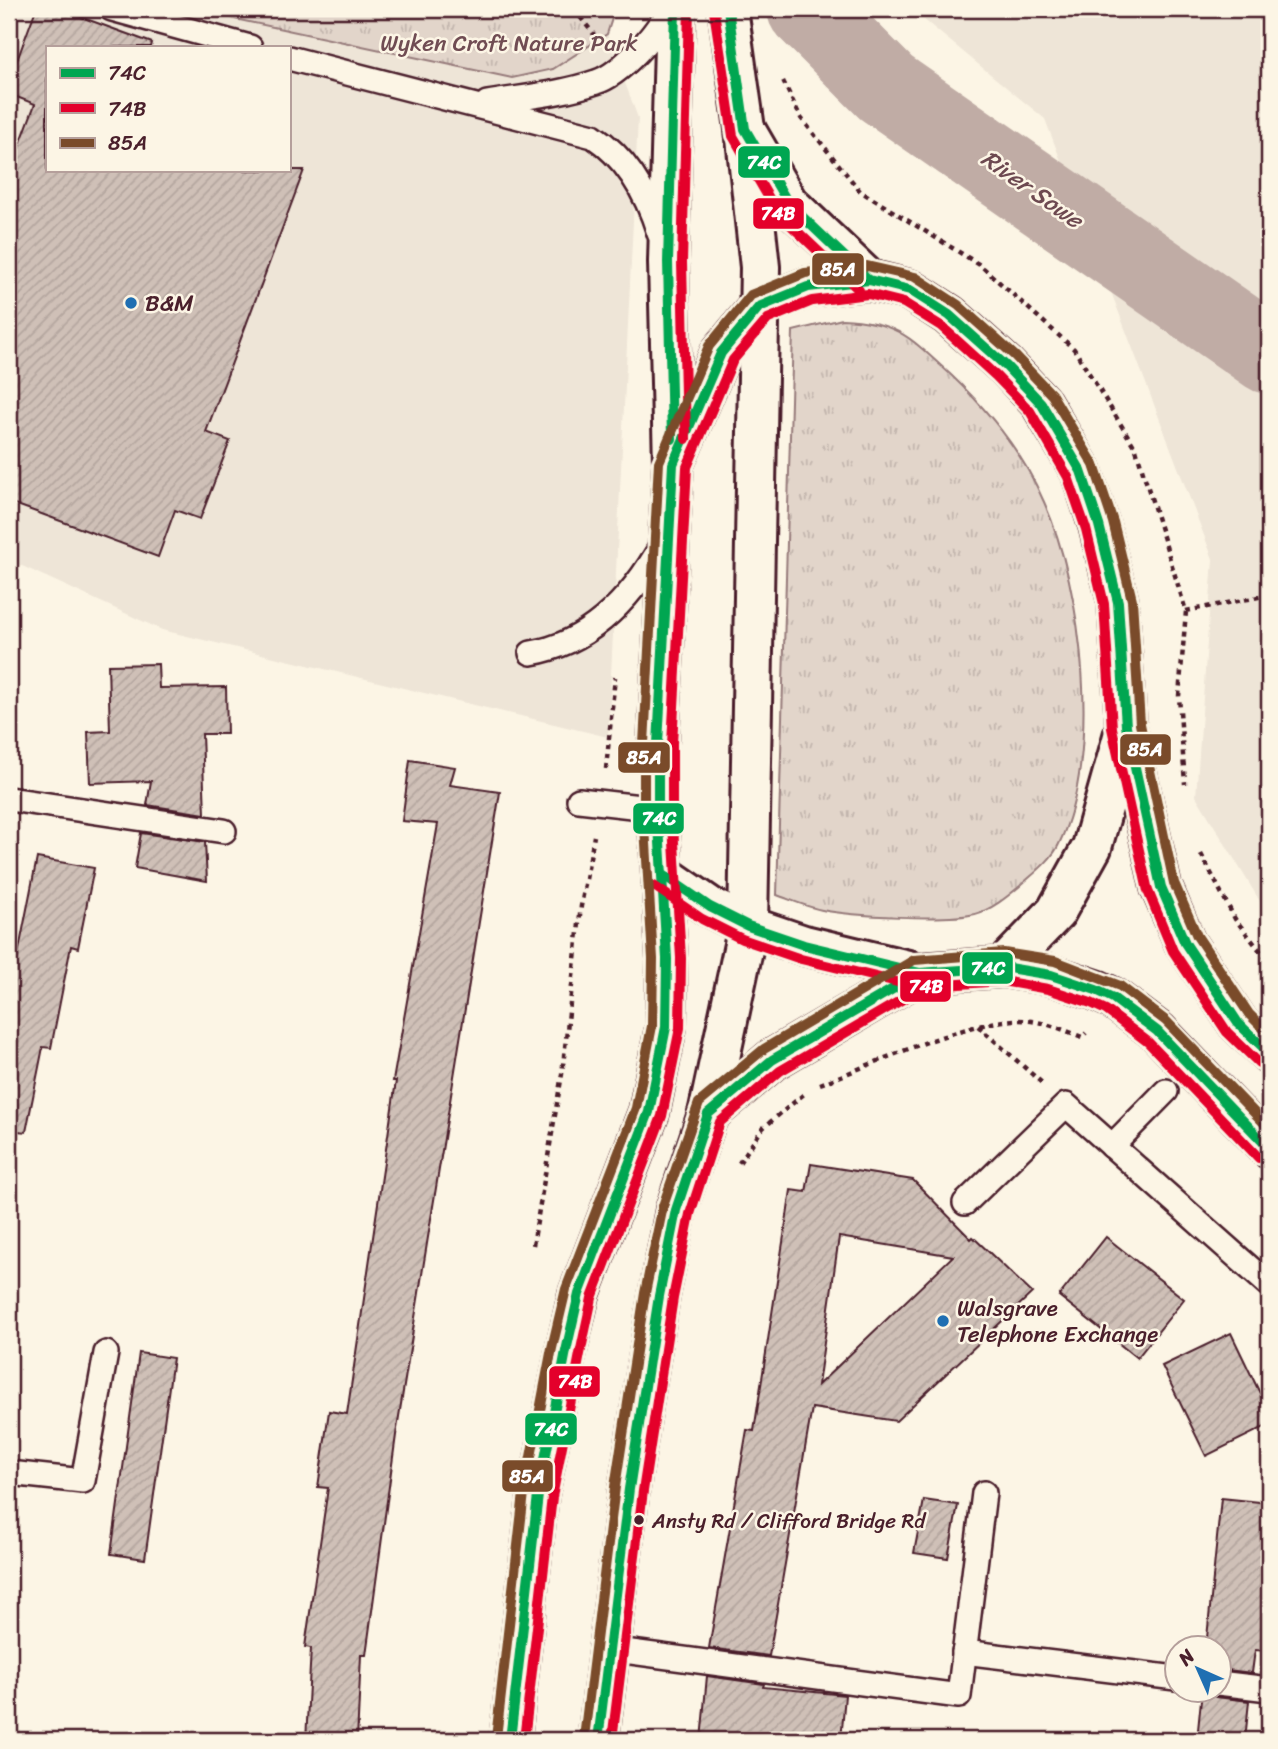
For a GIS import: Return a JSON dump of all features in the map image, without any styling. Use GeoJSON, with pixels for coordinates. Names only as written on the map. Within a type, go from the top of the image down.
{"type":"FeatureCollection","features":[{"type":"Feature","properties":{"kind":"main road"},"geometry":{"type":"LineString","coordinates":[[510,1740],[538,1495],[576,1305],[649,1112],[666,1027],[658,744],[673,464],[668,262],[676,9]]}},
{"type":"Feature","properties":{"kind":"main road"},"geometry":{"type":"LineString","coordinates":[[598,1740],[629,1489],[659,1296],[676,1210],[704,1128],[748,926],[760,267],[745,129],[728,9]]}},
{"type":"Feature","properties":{"kind":"main road"},"geometry":{"type":"LineString","coordinates":[[745,129],[789,203],[869,280]]}},
{"type":"Feature","properties":{"kind":"main road"},"geometry":{"type":"LineString","coordinates":[[673,464],[720,354],[759,307],[808,287],[869,280],[910,289],[949,315],[1006,366],[1041,403],[1081,471],[1099,525],[1118,602],[1126,726],[1161,887],[1185,943],[1238,1023],[1269,1053]]}},
{"type":"Feature","properties":{"kind":"main road"},"geometry":{"type":"LineString","coordinates":[[1003,967],[1056,912],[1093,847],[1126,726]]}},
{"type":"Feature","properties":{"kind":"main road"},"geometry":{"type":"LineString","coordinates":[[663,874],[710,907],[748,926],[804,946],[920,974],[1003,967],[1051,975],[1113,998],[1157,1031],[1269,1148]]}},
{"type":"Feature","properties":{"kind":"main road"},"geometry":{"type":"LineString","coordinates":[[704,1128],[772,1060],[920,974]]}},
{"type":"Feature","properties":{"kind":"lane"},"geometry":{"type":"LineString","coordinates":[[112,9],[246,46]]}},
{"type":"Feature","properties":{"kind":"lane"},"geometry":{"type":"LineString","coordinates":[[477,104],[598,82],[645,43],[667,9]]}},
{"type":"Feature","properties":{"kind":"lane"},"geometry":{"type":"LineString","coordinates":[[290,58],[385,85],[477,104],[593,136],[630,170],[648,199],[668,262]]}},
{"type":"Feature","properties":{"kind":"lane"},"geometry":{"type":"LineString","coordinates":[[531,653],[564,644],[621,605],[645,575],[668,533]]}},
{"type":"Feature","properties":{"kind":"lane"},"geometry":{"type":"LineString","coordinates":[[9,799],[224,831]]}},
{"type":"Feature","properties":{"kind":"lane"},"geometry":{"type":"LineString","coordinates":[[590,802],[658,809]]}},
{"type":"Feature","properties":{"kind":"lane"},"geometry":{"type":"LineString","coordinates":[[1112,1146],[1166,1091]]}},
{"type":"Feature","properties":{"kind":"lane"},"geometry":{"type":"LineString","coordinates":[[965,1203],[1066,1105],[1269,1285]]}},
{"type":"Feature","properties":{"kind":"lane"},"geometry":{"type":"LineString","coordinates":[[9,1473],[83,1481],[106,1353]]}},
{"type":"Feature","properties":{"kind":"lane"},"geometry":{"type":"LineString","coordinates":[[608,1649],[959,1696],[984,1493]]}},
{"type":"Feature","properties":{"kind":"lane"},"geometry":{"type":"LineString","coordinates":[[964,1652],[1162,1676]]}},
{"type":"Feature","properties":{"kind":"lane"},"geometry":{"type":"LineString","coordinates":[[1232,1685],[1269,1689]]}},
{"type":"Feature","properties":{"kind":"path"},"geometry":{"type":"LineString","coordinates":[[574,9],[603,46]]}},
{"type":"Feature","properties":{"kind":"path"},"geometry":{"type":"LineString","coordinates":[[1186,789],[1179,696],[1186,611],[1269,595]]}},
{"type":"Feature","properties":{"kind":"path"},"geometry":{"type":"LineString","coordinates":[[533,1245],[562,1074],[590,802],[610,750],[616,671]]}},
{"type":"Feature","properties":{"kind":"path"},"geometry":{"type":"LineString","coordinates":[[1198,843],[1208,870],[1235,919],[1269,962]]}},
{"type":"Feature","properties":{"kind":"path"},"geometry":{"type":"LineString","coordinates":[[737,1165],[763,1128],[811,1087],[977,1026],[1017,1020],[1057,1027],[1082,1037],[1089,1029]]}},
{"type":"Feature","properties":{"kind":"path"},"geometry":{"type":"LineString","coordinates":[[977,1026],[1066,1105]]}},
{"type":"Feature","properties":{"kind":"shaded area"},"geometry":{"type":"Polygon","coordinates":[[[9,9],[207,9],[235,19],[512,78],[553,69],[607,34],[638,118],[608,737],[162,630],[9,560],[9,9]]]}},
{"type":"Feature","properties":{"kind":"shaded area"},"geometry":{"type":"Polygon","coordinates":[[[911,9],[1269,9],[1269,916],[1196,796],[1213,559],[1045,119],[911,9]]]}},
{"type":"Feature","properties":{"kind":"green space","name":"Wyken Croft Nature Park"},"geometry":{"type":"Polygon","coordinates":[[[207,9],[615,9],[607,34],[553,69],[512,78],[235,19],[207,9]]]}},
{"type":"Feature","properties":{"kind":"green space"},"geometry":{"type":"Polygon","coordinates":[[[842,319],[877,324],[902,334],[925,351],[979,404],[1016,450],[1036,484],[1058,538],[1069,580],[1082,673],[1083,720],[1080,766],[1072,808],[1059,844],[1047,861],[1004,899],[975,914],[899,917],[854,914],[816,909],[777,895],[793,331],[842,319]]]}},
{"type":"Feature","properties":{"kind":"building","name":"B&M"},"geometry":{"type":"Polygon","coordinates":[[[36,9],[59,9],[152,43],[151,46],[46,46],[46,172],[304,170],[206,432],[230,441],[200,519],[175,510],[158,557],[9,502],[9,174],[35,104],[9,94],[9,82],[36,9]]]}},
{"type":"Feature","properties":{"kind":"building"},"geometry":{"type":"Polygon","coordinates":[[[158,664],[159,688],[226,687],[227,734],[202,734],[205,814],[147,805],[151,781],[90,783],[88,732],[110,731],[108,665],[158,664]]]}},
{"type":"Feature","properties":{"kind":"building"},"geometry":{"type":"Polygon","coordinates":[[[410,760],[455,767],[450,785],[500,792],[396,1435],[366,1655],[361,1655],[357,1740],[306,1740],[311,1648],[305,1647],[328,1488],[318,1487],[329,1411],[347,1414],[396,1081],[393,1081],[438,824],[402,821],[410,760]]]}},
{"type":"Feature","properties":{"kind":"building"},"geometry":{"type":"Polygon","coordinates":[[[141,833],[205,842],[207,881],[135,868],[141,833]]]}},
{"type":"Feature","properties":{"kind":"building"},"geometry":{"type":"Polygon","coordinates":[[[37,858],[94,868],[78,948],[71,946],[51,1048],[43,1047],[26,1132],[9,1130],[9,958],[17,960],[37,858]]]}},
{"type":"Feature","properties":{"kind":"building","name":"Walsgrave Telephone Exchange"},"geometry":{"type":"Polygon","coordinates":[[[811,1164],[913,1180],[971,1239],[973,1237],[1032,1293],[896,1421],[812,1408],[769,1656],[709,1648],[747,1430],[754,1431],[791,1190],[806,1192],[811,1164]],[[839,1237],[818,1385],[953,1256],[839,1237]]]}},
{"type":"Feature","properties":{"kind":"building"},"geometry":{"type":"Polygon","coordinates":[[[1106,1237],[1184,1299],[1137,1358],[1059,1296],[1106,1237]]]}},
{"type":"Feature","properties":{"kind":"building"},"geometry":{"type":"Polygon","coordinates":[[[1231,1333],[1269,1412],[1269,1425],[1206,1456],[1162,1366],[1231,1333]]]}},
{"type":"Feature","properties":{"kind":"building"},"geometry":{"type":"Polygon","coordinates":[[[139,1353],[173,1358],[145,1559],[111,1554],[139,1353]]]}},
{"type":"Feature","properties":{"kind":"building"},"geometry":{"type":"Polygon","coordinates":[[[1221,1498],[1269,1503],[1267,1651],[1255,1650],[1252,1673],[1232,1671],[1232,1634],[1207,1634],[1221,1498]]]}},
{"type":"Feature","properties":{"kind":"building"},"geometry":{"type":"Polygon","coordinates":[[[924,1500],[958,1505],[948,1558],[914,1553],[924,1500]]]}},
{"type":"Feature","properties":{"kind":"building"},"geometry":{"type":"Polygon","coordinates":[[[707,1676],[764,1684],[763,1687],[845,1695],[841,1740],[701,1740],[707,1676]]]}},
{"type":"Feature","properties":{"kind":"building"},"geometry":{"type":"Polygon","coordinates":[[[1232,1699],[1249,1701],[1245,1740],[1197,1740],[1201,1704],[1232,1704],[1232,1699]]]}},
{"type":"Feature","properties":{"kind":"waterway","name":"River Sowe"},"geometry":{"type":"LineString","coordinates":[[807,9],[886,88],[1269,354]]}},
{"type":"Feature","properties":{"kind":"transit line","name":"74C"},"geometry":{"type":"LineString","coordinates":[[672,439],[668,262],[675,9]]}},
{"type":"Feature","properties":{"kind":"transit line","name":"74B"},"geometry":{"type":"LineString","coordinates":[[686,439],[682,262],[689,9]]}},
{"type":"Feature","properties":{"kind":"transit line","name":"74C"},"geometry":{"type":"LineString","coordinates":[[728,9],[745,129],[788,203],[869,280]]}},
{"type":"Feature","properties":{"kind":"transit line","name":"74B"},"geometry":{"type":"LineString","coordinates":[[714,11],[733,136],[777,212],[859,290]]}},
{"type":"Feature","properties":{"kind":"transit line","name":"85A"},"geometry":{"type":"LineString","coordinates":[[496,1738],[524,1493],[552,1348],[566,1289],[636,1108],[652,1026],[653,959],[644,810],[644,744],[659,462],[709,346],[751,295],[805,273],[867,266],[915,277],[958,305],[1015,356],[1052,395],[1094,465],[1113,522],[1132,600],[1140,724],[1174,883],[1197,936],[1249,1014],[1269,1034]]}},
{"type":"Feature","properties":{"kind":"transit line","name":"74C"},"geometry":{"type":"LineString","coordinates":[[510,1740],[538,1495],[566,1351],[579,1294],[649,1112],[666,1027],[667,959],[658,809],[658,744],[673,464],[721,353],[759,307],[808,287],[869,280],[910,290],[949,315],[1006,366],[1041,403],[1081,471],[1099,525],[1118,602],[1126,726],[1161,887],[1185,943],[1238,1023],[1269,1053]]}},
{"type":"Feature","properties":{"kind":"transit line","name":"74B"},"geometry":{"type":"LineString","coordinates":[[524,1740],[552,1497],[592,1298],[662,1116],[680,1028],[681,958],[672,809],[672,744],[687,467],[733,360],[768,319],[812,301],[868,294],[904,303],[941,326],[1030,411],[1068,477],[1086,529],[1104,604],[1112,728],[1148,891],[1173,951],[1227,1032],[1259,1063]]}},
{"type":"Feature","properties":{"kind":"transit line","name":"74C"},"geometry":{"type":"LineString","coordinates":[[662,874],[710,907],[748,926],[804,945],[920,973],[1003,967],[1051,975],[1096,990],[1113,998],[1157,1031],[1269,1148]]}},
{"type":"Feature","properties":{"kind":"transit line","name":"74B"},"geometry":{"type":"LineString","coordinates":[[654,886],[702,919],[742,939],[801,959],[918,987],[1002,981],[1048,989],[1091,1003],[1106,1010],[1148,1042],[1259,1158]]}},
{"type":"Feature","properties":{"kind":"transit line","name":"85A"},"geometry":{"type":"LineString","coordinates":[[584,1738],[615,1487],[645,1293],[663,1206],[699,1103],[764,1049],[914,960],[1004,953],[1055,961],[1120,986],[1166,1021],[1269,1128]]}},
{"type":"Feature","properties":{"kind":"transit line","name":"74C"},"geometry":{"type":"LineString","coordinates":[[598,1740],[629,1489],[659,1296],[676,1210],[708,1114],[772,1060],[920,973]]}},
{"type":"Feature","properties":{"kind":"transit line","name":"74B"},"geometry":{"type":"LineString","coordinates":[[612,1740],[643,1491],[673,1298],[690,1214],[720,1122],[780,1071],[927,985]]}},
{"type":"Feature","properties":{"kind":"place","name":"B&M"},"geometry":{"type":"Point","coordinates":[131,303]}},
{"type":"Feature","properties":{"kind":"place","name":"Walsgrave Telephone Exchange"},"geometry":{"type":"Point","coordinates":[943,1321]}},
{"type":"Feature","properties":{"kind":"place","name":"Ansty Rd / Clifford Bridge Rd"},"geometry":{"type":"Point","coordinates":[639,1520]}}]}
